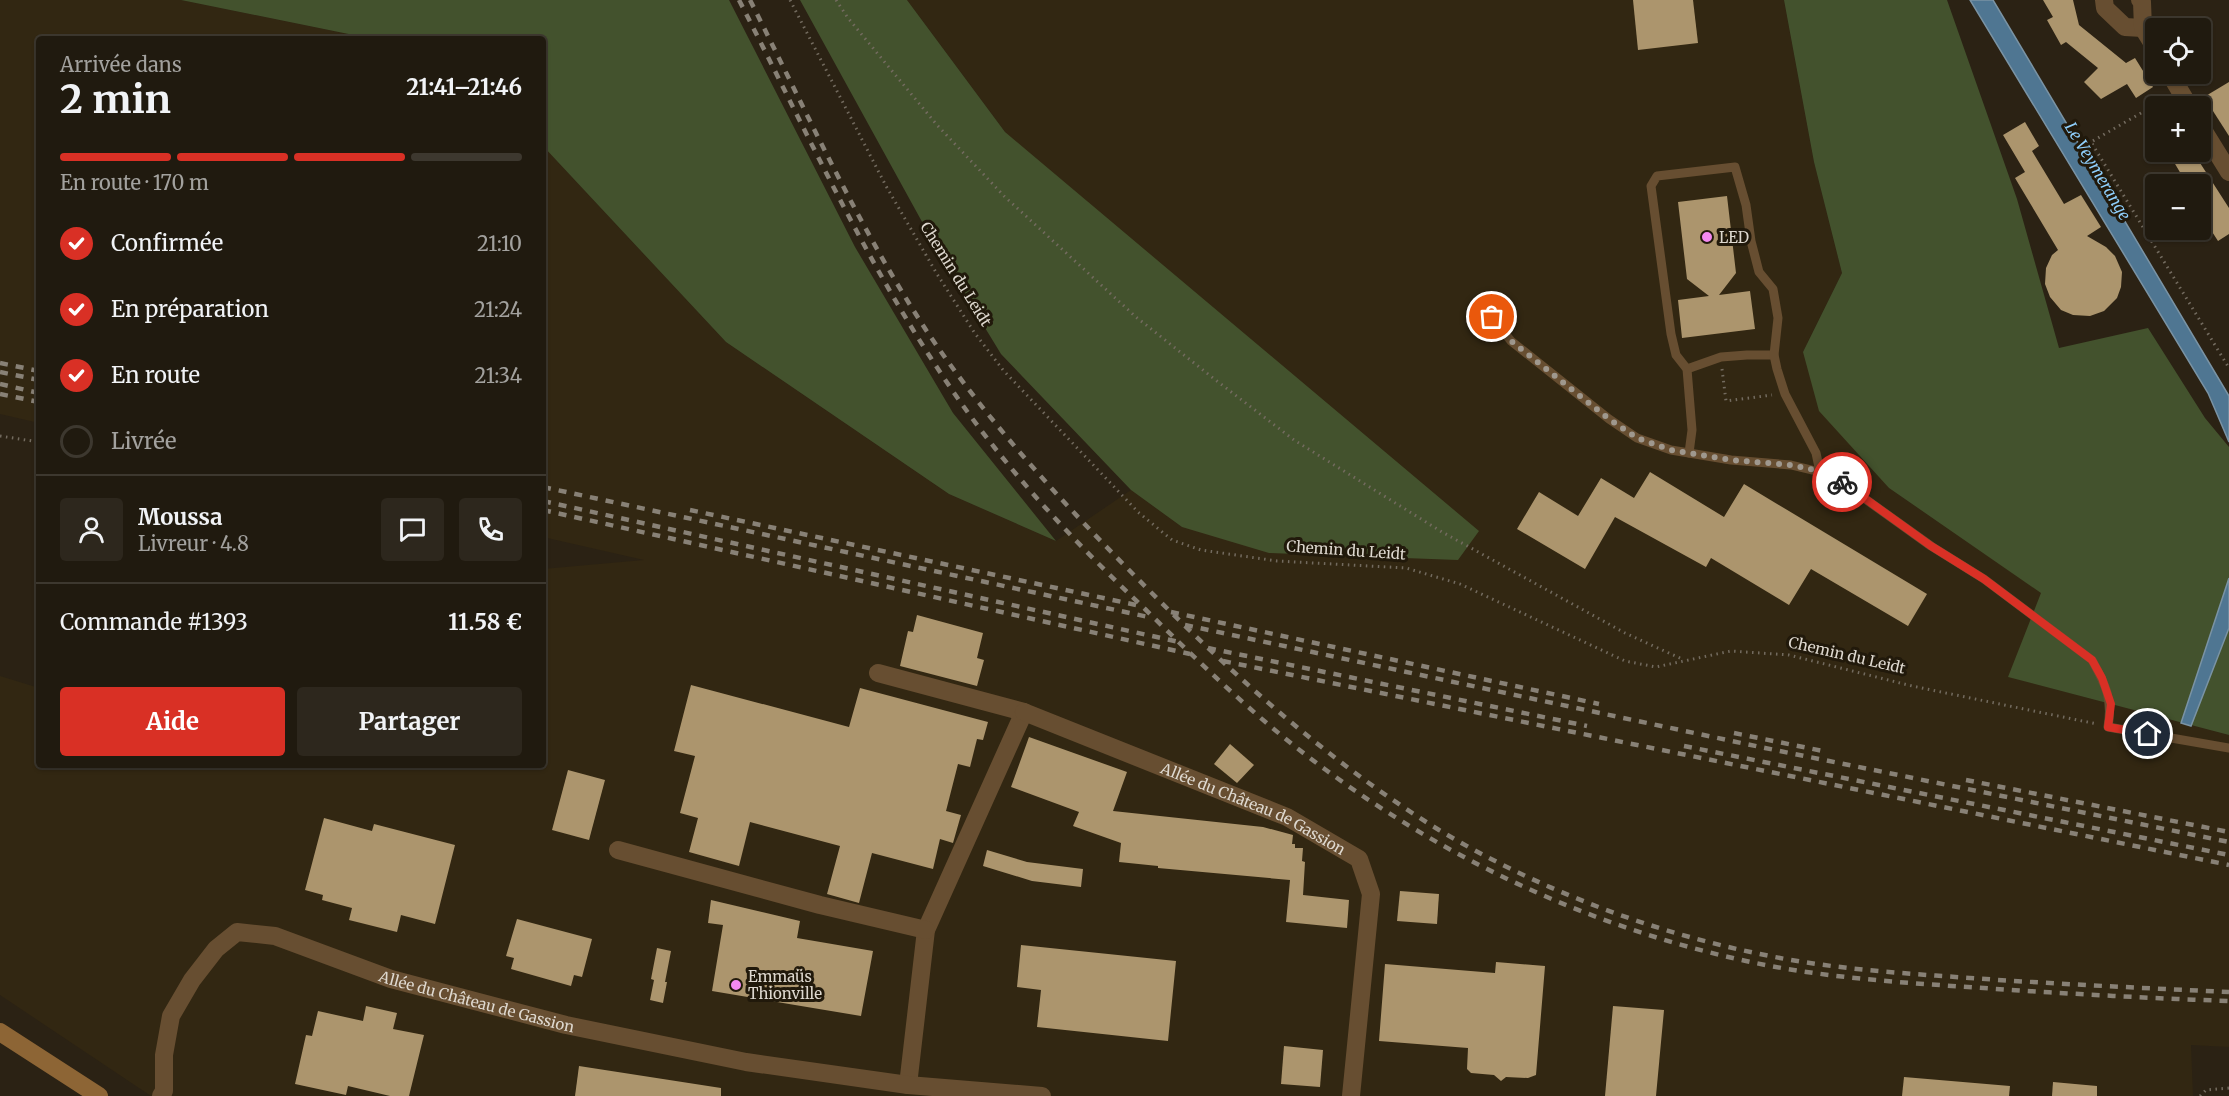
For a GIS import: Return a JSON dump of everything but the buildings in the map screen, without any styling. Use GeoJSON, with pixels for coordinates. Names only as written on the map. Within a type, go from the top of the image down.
{"type":"FeatureCollection","features":[{"type":"Feature","properties":{"kind":"main road"},"geometry":{"type":"LineString","coordinates":[[0,1032],[99,1096]]}},
{"type":"Feature","properties":{"kind":"street"},"geometry":{"type":"LineString","coordinates":[[2104,0],[2105,8],[2125,27],[2144,28],[2140,0]]}},
{"type":"Feature","properties":{"kind":"street"},"geometry":{"type":"LineString","coordinates":[[2211,143],[2229,172]]}},
{"type":"Feature","properties":{"kind":"street","name":"Allée du Château de Gassion"},"geometry":{"type":"LineString","coordinates":[[878,673],[1024,712],[1287,817],[1359,859],[1371,894],[1351,1096]]}},
{"type":"Feature","properties":{"kind":"street"},"geometry":{"type":"LineString","coordinates":[[908,1085],[926,930],[1024,712]]}},
{"type":"Feature","properties":{"kind":"street"},"geometry":{"type":"LineString","coordinates":[[618,850],[820,905],[926,930]]}},
{"type":"Feature","properties":{"kind":"street","name":"Allée du Château de Gassion"},"geometry":{"type":"LineString","coordinates":[[161,1096],[164,1091],[164,1055],[171,1016],[192,980],[216,949],[237,932],[275,936],[391,979],[566,1025],[746,1062],[908,1085],[1042,1096]]}},
{"type":"Feature","properties":{"kind":"lane"},"geometry":{"type":"LineString","coordinates":[[1689,453],[1692,430],[1688,369],[1676,355],[1671,334],[1651,186],[1657,176],[1735,167],[1746,205],[1751,241],[1759,272],[1773,289],[1778,318],[1774,355],[1785,394],[1816,453],[1820,471]]}},
{"type":"Feature","properties":{"kind":"lane"},"geometry":{"type":"LineString","coordinates":[[1492,317],[1511,341],[1609,419],[1637,438],[1671,450],[1731,460],[1791,465],[1820,471],[1843,483],[1931,546],[1984,579],[2092,660],[2102,678],[2111,704],[2108,727],[2229,748]]}},
{"type":"Feature","properties":{"kind":"lane"},"geometry":{"type":"LineString","coordinates":[[1688,369],[1721,357],[1774,355]]}},
{"type":"Feature","properties":{"kind":"path","name":"Chemin du Leidt"},"geometry":{"type":"LineString","coordinates":[[790,0],[886,186],[955,304],[1003,370],[1138,512],[1172,540],[1186,546],[1224,554],[1277,561],[1406,568],[1460,584],[1625,661],[1656,667],[1731,651],[1789,656],[1912,686],[2108,727]]}},
{"type":"Feature","properties":{"kind":"path"},"geometry":{"type":"LineString","coordinates":[[836,0],[848,18],[937,125],[1004,196],[1136,317],[1213,378],[1294,440],[1442,532],[1625,633],[1684,660]]}},
{"type":"Feature","properties":{"kind":"path"},"geometry":{"type":"LineString","coordinates":[[2145,117],[2091,142],[2229,368]]}},
{"type":"Feature","properties":{"kind":"path"},"geometry":{"type":"LineString","coordinates":[[1721,357],[1726,400],[1785,394]]}},
{"type":"Feature","properties":{"kind":"path"},"geometry":{"type":"LineString","coordinates":[[0,436],[36,442]]}},
{"type":"Feature","properties":{"kind":"path"},"geometry":{"type":"LineString","coordinates":[[2200,1096],[2206,1090],[2229,1088]]}},
{"type":"Feature","properties":{"kind":"shaded area"},"geometry":{"type":"Polygon","coordinates":[[[0,0],[181,0],[358,36],[36,36],[36,422],[0,414],[0,0]]]}},
{"type":"Feature","properties":{"kind":"shaded area"},"geometry":{"type":"Polygon","coordinates":[[[907,0],[1784,0],[1814,162],[1842,273],[1803,352],[1889,488],[2042,593],[2009,677],[2229,735],[2229,1047],[2191,1045],[2193,1096],[151,1096],[0,995],[0,676],[36,687],[36,768],[546,768],[546,569],[644,560],[546,538],[546,149],[726,342],[949,494],[1056,541],[1131,490],[1182,527],[1005,132],[907,0]]]}},
{"type":"Feature","properties":{"kind":"green space"},"geometry":{"type":"Polygon","coordinates":[[[181,0],[729,0],[855,247],[953,413],[1056,541],[949,494],[726,342],[546,149],[546,36],[358,36],[181,0]]]}},
{"type":"Feature","properties":{"kind":"green space"},"geometry":{"type":"Polygon","coordinates":[[[800,0],[907,0],[1005,132],[1479,531],[1458,560],[1269,553],[1182,527],[1131,490],[1001,354],[937,249],[800,0]]]}},
{"type":"Feature","properties":{"kind":"green space"},"geometry":{"type":"Polygon","coordinates":[[[1784,0],[1947,0],[2017,199],[2059,348],[2148,328],[2205,418],[2229,447],[2229,735],[2008,677],[2041,593],[1889,488],[1819,411],[1803,352],[1842,273],[1814,162],[1784,0]]]}},
{"type":"Feature","properties":{"kind":"water"},"geometry":{"type":"Polygon","coordinates":[[[1970,0],[1993,0],[2229,396],[2229,442],[2208,393],[1970,0]]]}},
{"type":"Feature","properties":{"kind":"water"},"geometry":{"type":"Polygon","coordinates":[[[2229,578],[2229,628],[2191,726],[2181,723],[2229,578]]]}},
{"type":"Feature","properties":{"kind":"railway"},"geometry":{"type":"LineString","coordinates":[[739,0],[835,190],[886,284],[942,375],[987,438],[1063,527],[1210,672],[1302,752],[1374,803],[1423,834],[1526,888],[1634,930],[1746,961],[1773,967],[1884,981],[2229,1001]]}},
{"type":"Feature","properties":{"kind":"railway"},"geometry":{"type":"LineString","coordinates":[[750,0],[855,209],[901,291],[949,363],[997,425],[1076,515],[1202,643],[1316,743],[1397,803],[1439,830],[1515,871],[1595,906],[1677,933],[1760,954],[1865,970],[2229,992]]}},
{"type":"Feature","properties":{"kind":"railway"},"geometry":{"type":"LineString","coordinates":[[0,363],[36,370]]}},
{"type":"Feature","properties":{"kind":"railway"},"geometry":{"type":"LineString","coordinates":[[0,372],[36,379]]}},
{"type":"Feature","properties":{"kind":"railway"},"geometry":{"type":"LineString","coordinates":[[0,384],[36,392]]}},
{"type":"Feature","properties":{"kind":"railway"},"geometry":{"type":"LineString","coordinates":[[0,394],[36,401]]}},
{"type":"Feature","properties":{"kind":"railway"},"geometry":{"type":"LineString","coordinates":[[546,488],[1153,618]]}},
{"type":"Feature","properties":{"kind":"railway"},"geometry":{"type":"LineString","coordinates":[[546,502],[1179,642]]}},
{"type":"Feature","properties":{"kind":"railway"},"geometry":{"type":"LineString","coordinates":[[690,510],[1141,606]]}},
{"type":"Feature","properties":{"kind":"railway"},"geometry":{"type":"LineString","coordinates":[[546,511],[1190,654]]}},
{"type":"Feature","properties":{"kind":"railway"},"geometry":{"type":"LineString","coordinates":[[1171,612],[1599,704]]}},
{"type":"Feature","properties":{"kind":"railway"},"geometry":{"type":"LineString","coordinates":[[1185,625],[1765,748],[2229,842]]}},
{"type":"Feature","properties":{"kind":"railway"},"geometry":{"type":"LineString","coordinates":[[1208,648],[1587,726]]}},
{"type":"Feature","properties":{"kind":"railway"},"geometry":{"type":"LineString","coordinates":[[1223,661],[2229,865]]}},
{"type":"Feature","properties":{"kind":"railway"},"geometry":{"type":"LineString","coordinates":[[1734,733],[1828,752]]}},
{"type":"Feature","properties":{"kind":"railway"},"geometry":{"type":"LineString","coordinates":[[1684,746],[2229,855]]}},
{"type":"Feature","properties":{"kind":"railway"},"geometry":{"type":"LineString","coordinates":[[1966,780],[2229,832]]}},
{"type":"Feature","properties":{"kind":"way so far"},"geometry":{"type":"LineString","coordinates":[[1492,317],[1511,341],[1609,419],[1637,438],[1671,450],[1731,460],[1791,465],[1820,471],[1842,482]]}},
{"type":"Feature","properties":{"kind":"place","name":"LED"},"geometry":{"type":"Point","coordinates":[1707,237]}},
{"type":"Feature","properties":{"kind":"place","name":"Emmaüs Thionville"},"geometry":{"type":"Point","coordinates":[736,985]}},
{"type":"Feature","properties":{"kind":"route"},"geometry":{"type":"LineString","coordinates":[[1842,482],[1931,546],[1984,579],[2092,660],[2102,678],[2111,704],[2108,727],[2148,734]]}},
{"type":"Feature","properties":{"kind":"water label","name":"Le Veymerange"},"geometry":{"type":"Point","coordinates":[2098,171]}}]}
